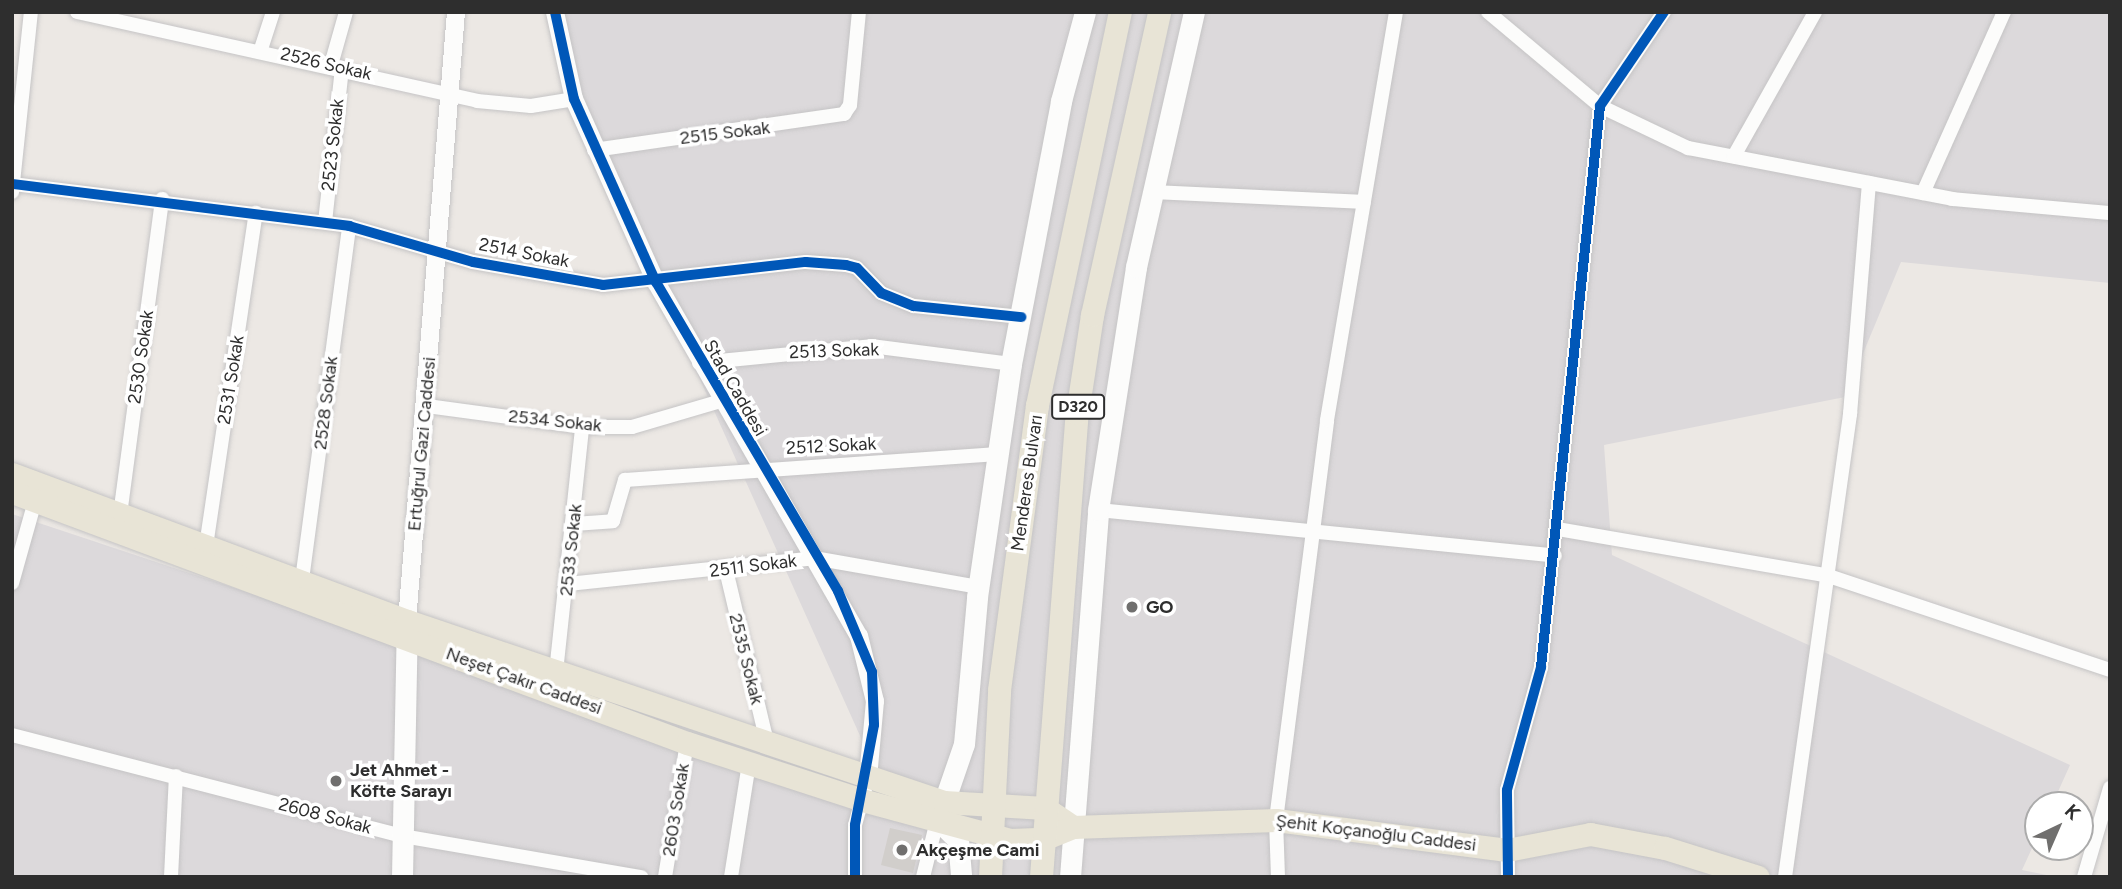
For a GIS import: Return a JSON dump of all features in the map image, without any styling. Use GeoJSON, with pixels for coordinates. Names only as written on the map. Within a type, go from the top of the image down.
{"type":"FeatureCollection","features":[{"type":"Feature","properties":{"kind":"main road"},"geometry":{"type":"LineString","coordinates":[[961,877],[958,840],[940,810],[964,744],[979,587],[1011,364],[1061,101],[1085,12]]}},
{"type":"Feature","properties":{"kind":"main road","name":"Menderes Bulvarı"},"geometry":{"type":"LineString","coordinates":[[990,877],[989,836],[999,690],[1037,405],[1120,12]]}},
{"type":"Feature","properties":{"kind":"main road","name":"D320"},"geometry":{"type":"LineString","coordinates":[[1041,877],[1079,401],[1127,144],[1159,12]]}},
{"type":"Feature","properties":{"kind":"main road"},"geometry":{"type":"LineString","coordinates":[[1070,877],[1098,510],[1136,267],[1194,12]]}},
{"type":"Feature","properties":{"kind":"main road","name":"Neşet Çakır Caddesi"},"geometry":{"type":"LineString","coordinates":[[12,474],[302,580],[407,629],[687,743],[862,800],[940,810],[992,801]]}},
{"type":"Feature","properties":{"kind":"main road","name":"Neşet Çakır Caddesi"},"geometry":{"type":"LineString","coordinates":[[12,492],[407,629],[556,672],[768,747],[868,778],[940,810],[989,836],[1043,839]]}},
{"type":"Feature","properties":{"kind":"main road","name":"Ertuğrul Gazi Caddesi"},"geometry":{"type":"LineString","coordinates":[[402,877],[407,629]]}},
{"type":"Feature","properties":{"kind":"main road"},"geometry":{"type":"LineString","coordinates":[[992,801],[1045,808],[1073,827]]}},
{"type":"Feature","properties":{"kind":"main road","name":"Şehit Koçanoğlu Caddesi"},"geometry":{"type":"LineString","coordinates":[[1043,839],[1073,827],[1276,820],[1507,850],[1590,834],[1665,848],[1758,877]]}},
{"type":"Feature","properties":{"kind":"street"},"geometry":{"type":"LineString","coordinates":[[12,193],[31,12]]}},
{"type":"Feature","properties":{"kind":"street","name":"2526 Sokak"},"geometry":{"type":"LineString","coordinates":[[78,12],[261,49],[447,93],[531,106],[575,99]]}},
{"type":"Feature","properties":{"kind":"street"},"geometry":{"type":"LineString","coordinates":[[261,49],[273,12]]}},
{"type":"Feature","properties":{"kind":"street","name":"2523 Sokak"},"geometry":{"type":"LineString","coordinates":[[325,222],[336,67],[346,12]]}},
{"type":"Feature","properties":{"kind":"street","name":"Ertuğrul Gazi Caddesi"},"geometry":{"type":"LineString","coordinates":[[407,629],[428,405],[435,247],[456,12]]}},
{"type":"Feature","properties":{"kind":"street","name":"Stad Caddesi"},"geometry":{"type":"LineString","coordinates":[[555,12],[575,99],[594,150],[656,282],[699,363],[814,558],[838,591],[872,672],[868,778]]}},
{"type":"Feature","properties":{"kind":"street","name":"2515 Sokak"},"geometry":{"type":"LineString","coordinates":[[594,150],[833,119],[850,105],[859,12]]}},
{"type":"Feature","properties":{"kind":"street"},"geometry":{"type":"LineString","coordinates":[[1279,877],[1276,820],[1312,535],[1396,12]]}},
{"type":"Feature","properties":{"kind":"street"},"geometry":{"type":"LineString","coordinates":[[1488,12],[1600,106],[1688,148],[1923,193],[2110,213]]}},
{"type":"Feature","properties":{"kind":"street"},"geometry":{"type":"LineString","coordinates":[[1508,877],[1507,790],[1541,667],[1558,529],[1600,106],[1664,12]]}},
{"type":"Feature","properties":{"kind":"street"},"geometry":{"type":"LineString","coordinates":[[1734,156],[1815,12]]}},
{"type":"Feature","properties":{"kind":"street"},"geometry":{"type":"LineString","coordinates":[[1923,193],[2004,12]]}},
{"type":"Feature","properties":{"kind":"street"},"geometry":{"type":"LineString","coordinates":[[1785,877],[1804,719],[1829,576],[1850,414],[1869,183]]}},
{"type":"Feature","properties":{"kind":"street","name":"2514 Sokak"},"geometry":{"type":"LineString","coordinates":[[13,184],[162,199],[349,226],[435,247],[473,262],[603,285],[656,282],[806,261],[846,265],[881,293],[914,306],[1021,317]]}},
{"type":"Feature","properties":{"kind":"street"},"geometry":{"type":"LineString","coordinates":[[1155,192],[1364,202]]}},
{"type":"Feature","properties":{"kind":"street","name":"2530 Sokak"},"geometry":{"type":"LineString","coordinates":[[120,515],[162,199]]}},
{"type":"Feature","properties":{"kind":"street","name":"2531 Sokak"},"geometry":{"type":"LineString","coordinates":[[206,546],[256,213]]}},
{"type":"Feature","properties":{"kind":"street","name":"2528 Sokak"},"geometry":{"type":"LineString","coordinates":[[302,580],[349,226]]}},
{"type":"Feature","properties":{"kind":"street","name":"2513 Sokak"},"geometry":{"type":"LineString","coordinates":[[699,363],[871,346],[1011,364]]}},
{"type":"Feature","properties":{"kind":"street","name":"2534 Sokak"},"geometry":{"type":"LineString","coordinates":[[428,405],[582,427],[632,427],[722,401]]}},
{"type":"Feature","properties":{"kind":"street","name":"2533 Sokak"},"geometry":{"type":"LineString","coordinates":[[556,672],[568,584],[582,427]]}},
{"type":"Feature","properties":{"kind":"street","name":"2512 Sokak"},"geometry":{"type":"LineString","coordinates":[[574,524],[613,521],[625,480],[761,467],[998,454]]}},
{"type":"Feature","properties":{"kind":"street"},"geometry":{"type":"LineString","coordinates":[[12,583],[35,501]]}},
{"type":"Feature","properties":{"kind":"street"},"geometry":{"type":"LineString","coordinates":[[1098,510],[1312,535],[1555,556]]}},
{"type":"Feature","properties":{"kind":"street"},"geometry":{"type":"LineString","coordinates":[[1558,529],[1829,576],[2110,670]]}},
{"type":"Feature","properties":{"kind":"street","name":"2511 Sokak"},"geometry":{"type":"LineString","coordinates":[[568,584],[726,570],[814,558],[979,587]]}},
{"type":"Feature","properties":{"kind":"street","name":"2535 Sokak"},"geometry":{"type":"LineString","coordinates":[[726,570],[740,646],[768,747]]}},
{"type":"Feature","properties":{"kind":"street","name":"2608 Sokak"},"geometry":{"type":"LineString","coordinates":[[12,735],[403,836],[641,877]]}},
{"type":"Feature","properties":{"kind":"street","name":"2603 Sokak"},"geometry":{"type":"LineString","coordinates":[[665,877],[687,743]]}},
{"type":"Feature","properties":{"kind":"street"},"geometry":{"type":"LineString","coordinates":[[731,877],[749,763]]}},
{"type":"Feature","properties":{"kind":"street"},"geometry":{"type":"LineString","coordinates":[[172,877],[176,776]]}},
{"type":"Feature","properties":{"kind":"street"},"geometry":{"type":"LineString","coordinates":[[855,877],[862,800],[868,778]]}},
{"type":"Feature","properties":{"kind":"street"},"geometry":{"type":"LineString","coordinates":[[2084,877],[2110,788]]}},
{"type":"Feature","properties":{"kind":"street"},"geometry":{"type":"LineString","coordinates":[[923,877],[940,810]]}},
{"type":"Feature","properties":{"kind":"shaded area"},"geometry":{"type":"Polygon","coordinates":[[[559,12],[2110,12],[2110,283],[1901,262],[1845,397],[1604,445],[1612,555],[2070,765],[2058,791],[2024,791],[2024,861],[2026,861],[2022,870],[2056,877],[12,877],[12,514],[892,807],[574,99],[559,12]]]}},
{"type":"Feature","properties":{"kind":"building","name":"Akçeşme Cami"},"geometry":{"type":"Polygon","coordinates":[[[890,828],[922,835],[913,873],[881,865],[890,828]]]}},
{"type":"Feature","properties":{"kind":"cycle path"},"geometry":{"type":"LineString","coordinates":[[555,12],[574,99],[656,282],[838,591],[872,672],[874,725],[855,825],[855,877]]}},
{"type":"Feature","properties":{"kind":"cycle path"},"geometry":{"type":"LineString","coordinates":[[1508,877],[1507,790],[1541,667],[1600,106],[1664,12]]}},
{"type":"Feature","properties":{"kind":"cycle path"},"geometry":{"type":"LineString","coordinates":[[13,184],[349,226],[473,262],[603,285],[806,262],[846,265],[857,268],[881,293],[914,306],[1021,317]]}},
{"type":"Feature","properties":{"kind":"place","name":"GO"},"geometry":{"type":"Point","coordinates":[1132,607]}},
{"type":"Feature","properties":{"kind":"place","name":"Jet Ahmet - Köfte Sarayı"},"geometry":{"type":"Point","coordinates":[336,781]}},
{"type":"Feature","properties":{"kind":"place","name":"Akçeşme Cami"},"geometry":{"type":"Point","coordinates":[902,850]}}]}
